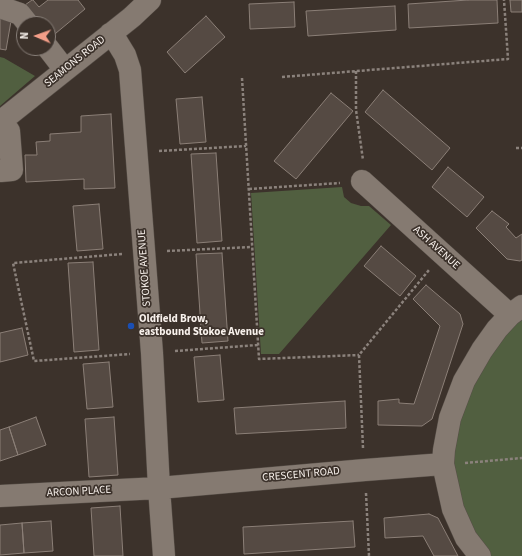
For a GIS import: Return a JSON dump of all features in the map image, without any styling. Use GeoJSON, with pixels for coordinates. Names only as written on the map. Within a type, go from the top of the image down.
{"type":"FeatureCollection","features":[{"type":"Feature","properties":{"kind":"street","name":"SEAMONS ROAD"},"geometry":{"type":"LineString","coordinates":[[0,122],[132,17],[150,0]]}},
{"type":"Feature","properties":{"kind":"street"},"geometry":{"type":"LineString","coordinates":[[0,7],[20,14],[22,16]]}},
{"type":"Feature","properties":{"kind":"street","name":"STOKOE AVENUE"},"geometry":{"type":"LineString","coordinates":[[110,34],[114,37],[125,55],[130,70],[152,353],[158,488],[164,556]]}},
{"type":"Feature","properties":{"kind":"street"},"geometry":{"type":"LineString","coordinates":[[54,56],[65,70]]}},
{"type":"Feature","properties":{"kind":"street"},"geometry":{"type":"LineString","coordinates":[[0,122],[9,131],[12,170],[2,170]]}},
{"type":"Feature","properties":{"kind":"street","name":"ASH AVENUE"},"geometry":{"type":"LineString","coordinates":[[362,181],[442,254],[516,311]]}},
{"type":"Feature","properties":{"kind":"street"},"geometry":{"type":"LineString","coordinates":[[480,556],[466,538],[454,509],[443,464],[444,450],[450,418],[464,381],[482,350],[497,329],[516,311]]}},
{"type":"Feature","properties":{"kind":"street","name":"CRESCENT ROAD"},"geometry":{"type":"LineString","coordinates":[[158,488],[443,464]]}},
{"type":"Feature","properties":{"kind":"street","name":"ARCON PLACE"},"geometry":{"type":"LineString","coordinates":[[0,496],[158,488]]}},
{"type":"Feature","properties":{"kind":"path"},"geometry":{"type":"LineString","coordinates":[[282,77],[508,59],[504,0]]}},
{"type":"Feature","properties":{"kind":"path"},"geometry":{"type":"LineString","coordinates":[[249,189],[362,181],[363,160],[356,110],[356,71]]}},
{"type":"Feature","properties":{"kind":"path"},"geometry":{"type":"LineString","coordinates":[[242,78],[259,359],[359,355]]}},
{"type":"Feature","properties":{"kind":"path"},"geometry":{"type":"LineString","coordinates":[[136,152],[246,146]]}},
{"type":"Feature","properties":{"kind":"path"},"geometry":{"type":"LineString","coordinates":[[516,148],[522,148]]}},
{"type":"Feature","properties":{"kind":"path"},"geometry":{"type":"LineString","coordinates":[[252,246],[144,252],[13,263],[34,361],[258,345]]}},
{"type":"Feature","properties":{"kind":"path"},"geometry":{"type":"LineString","coordinates":[[369,556],[359,355],[442,254]]}},
{"type":"Feature","properties":{"kind":"path"},"geometry":{"type":"LineString","coordinates":[[443,464],[522,458]]}},
{"type":"Feature","properties":{"kind":"green space"},"geometry":{"type":"Polygon","coordinates":[[[0,57],[35,76],[0,106],[0,57]]]}},
{"type":"Feature","properties":{"kind":"green space"},"geometry":{"type":"Polygon","coordinates":[[[342,187],[344,197],[351,203],[361,206],[369,206],[391,225],[279,354],[261,354],[251,193],[342,187]]]}},
{"type":"Feature","properties":{"kind":"green space"},"geometry":{"type":"Polygon","coordinates":[[[522,310],[522,556],[482,556],[469,537],[447,450],[468,382],[522,310]]]}},
{"type":"Feature","properties":{"kind":"building"},"geometry":{"type":"Polygon","coordinates":[[[32,0],[39,7],[48,0],[78,0],[85,9],[56,33],[56,16],[34,16],[25,5],[32,0]]]}},
{"type":"Feature","properties":{"kind":"building"},"geometry":{"type":"Polygon","coordinates":[[[468,0],[497,0],[498,23],[409,28],[408,4],[468,0]]]}},
{"type":"Feature","properties":{"kind":"building"},"geometry":{"type":"Polygon","coordinates":[[[510,0],[522,0],[522,12],[511,12],[510,0]]]}},
{"type":"Feature","properties":{"kind":"building"},"geometry":{"type":"Polygon","coordinates":[[[294,2],[295,27],[250,29],[249,4],[294,2]]]}},
{"type":"Feature","properties":{"kind":"building"},"geometry":{"type":"Polygon","coordinates":[[[395,6],[396,30],[308,36],[306,11],[395,6]]]}},
{"type":"Feature","properties":{"kind":"building"},"geometry":{"type":"Polygon","coordinates":[[[206,16],[225,37],[185,73],[167,52],[206,16]]]}},
{"type":"Feature","properties":{"kind":"building"},"geometry":{"type":"Polygon","coordinates":[[[0,19],[11,21],[6,50],[0,49],[0,19]]]}},
{"type":"Feature","properties":{"kind":"building"},"geometry":{"type":"Polygon","coordinates":[[[383,90],[450,148],[432,170],[365,112],[383,90]]]}},
{"type":"Feature","properties":{"kind":"building"},"geometry":{"type":"Polygon","coordinates":[[[331,93],[353,111],[296,179],[274,161],[331,93]]]}},
{"type":"Feature","properties":{"kind":"building"},"geometry":{"type":"Polygon","coordinates":[[[202,97],[206,142],[180,144],[176,99],[202,97]]]}},
{"type":"Feature","properties":{"kind":"building"},"geometry":{"type":"Polygon","coordinates":[[[111,114],[115,188],[84,189],[84,179],[26,182],[25,155],[37,155],[36,142],[50,141],[50,134],[81,132],[81,116],[111,114]]]}},
{"type":"Feature","properties":{"kind":"building"},"geometry":{"type":"Polygon","coordinates":[[[216,153],[222,241],[197,243],[191,154],[216,153]]]}},
{"type":"Feature","properties":{"kind":"building"},"geometry":{"type":"Polygon","coordinates":[[[448,167],[484,197],[467,217],[432,187],[448,167]]]}},
{"type":"Feature","properties":{"kind":"building"},"geometry":{"type":"Polygon","coordinates":[[[99,204],[103,249],[77,251],[73,206],[99,204]]]}},
{"type":"Feature","properties":{"kind":"building"},"geometry":{"type":"Polygon","coordinates":[[[492,211],[509,224],[506,227],[516,238],[522,234],[522,260],[507,259],[476,228],[492,211]]]}},
{"type":"Feature","properties":{"kind":"building"},"geometry":{"type":"Polygon","coordinates":[[[381,246],[416,276],[400,296],[364,266],[381,246]]]}},
{"type":"Feature","properties":{"kind":"building"},"geometry":{"type":"Polygon","coordinates":[[[222,253],[228,341],[202,343],[196,254],[222,253]]]}},
{"type":"Feature","properties":{"kind":"building"},"geometry":{"type":"Polygon","coordinates":[[[93,262],[99,350],[74,352],[68,263],[93,262]]]}},
{"type":"Feature","properties":{"kind":"building"},"geometry":{"type":"Polygon","coordinates":[[[426,285],[460,314],[463,324],[432,419],[422,426],[378,425],[378,401],[399,399],[399,403],[414,404],[440,326],[413,299],[426,285]]]}},
{"type":"Feature","properties":{"kind":"building"},"geometry":{"type":"Polygon","coordinates":[[[22,328],[28,355],[0,362],[0,333],[22,328]]]}},
{"type":"Feature","properties":{"kind":"building"},"geometry":{"type":"Polygon","coordinates":[[[220,355],[224,400],[198,402],[194,357],[220,355]]]}},
{"type":"Feature","properties":{"kind":"building"},"geometry":{"type":"Polygon","coordinates":[[[109,362],[113,407],[87,409],[83,364],[109,362]]]}},
{"type":"Feature","properties":{"kind":"building"},"geometry":{"type":"Polygon","coordinates":[[[345,401],[346,428],[236,434],[234,408],[345,401]]]}},
{"type":"Feature","properties":{"kind":"building"},"geometry":{"type":"Polygon","coordinates":[[[36,417],[46,445],[18,455],[9,427],[36,417]]]}},
{"type":"Feature","properties":{"kind":"building"},"geometry":{"type":"Polygon","coordinates":[[[114,417],[118,475],[89,477],[85,419],[114,417]]]}},
{"type":"Feature","properties":{"kind":"building"},"geometry":{"type":"Polygon","coordinates":[[[9,427],[18,455],[0,461],[0,430],[9,427]]]}},
{"type":"Feature","properties":{"kind":"building"},"geometry":{"type":"Polygon","coordinates":[[[120,506],[123,556],[94,556],[91,508],[120,506]]]}},
{"type":"Feature","properties":{"kind":"building"},"geometry":{"type":"Polygon","coordinates":[[[429,514],[438,518],[458,556],[434,556],[423,536],[385,538],[384,518],[429,514]]]}},
{"type":"Feature","properties":{"kind":"building"},"geometry":{"type":"Polygon","coordinates":[[[51,521],[53,551],[24,553],[22,523],[51,521]]]}},
{"type":"Feature","properties":{"kind":"building"},"geometry":{"type":"Polygon","coordinates":[[[353,521],[355,547],[244,554],[243,527],[353,521]]]}},
{"type":"Feature","properties":{"kind":"building"},"geometry":{"type":"Polygon","coordinates":[[[22,523],[24,553],[0,555],[0,525],[22,523]]]}},
{"type":"Feature","properties":{"kind":"place","name":"Oldfield Brow, eastbound Stokoe Avenue"},"geometry":{"type":"Point","coordinates":[131,326]}}]}
